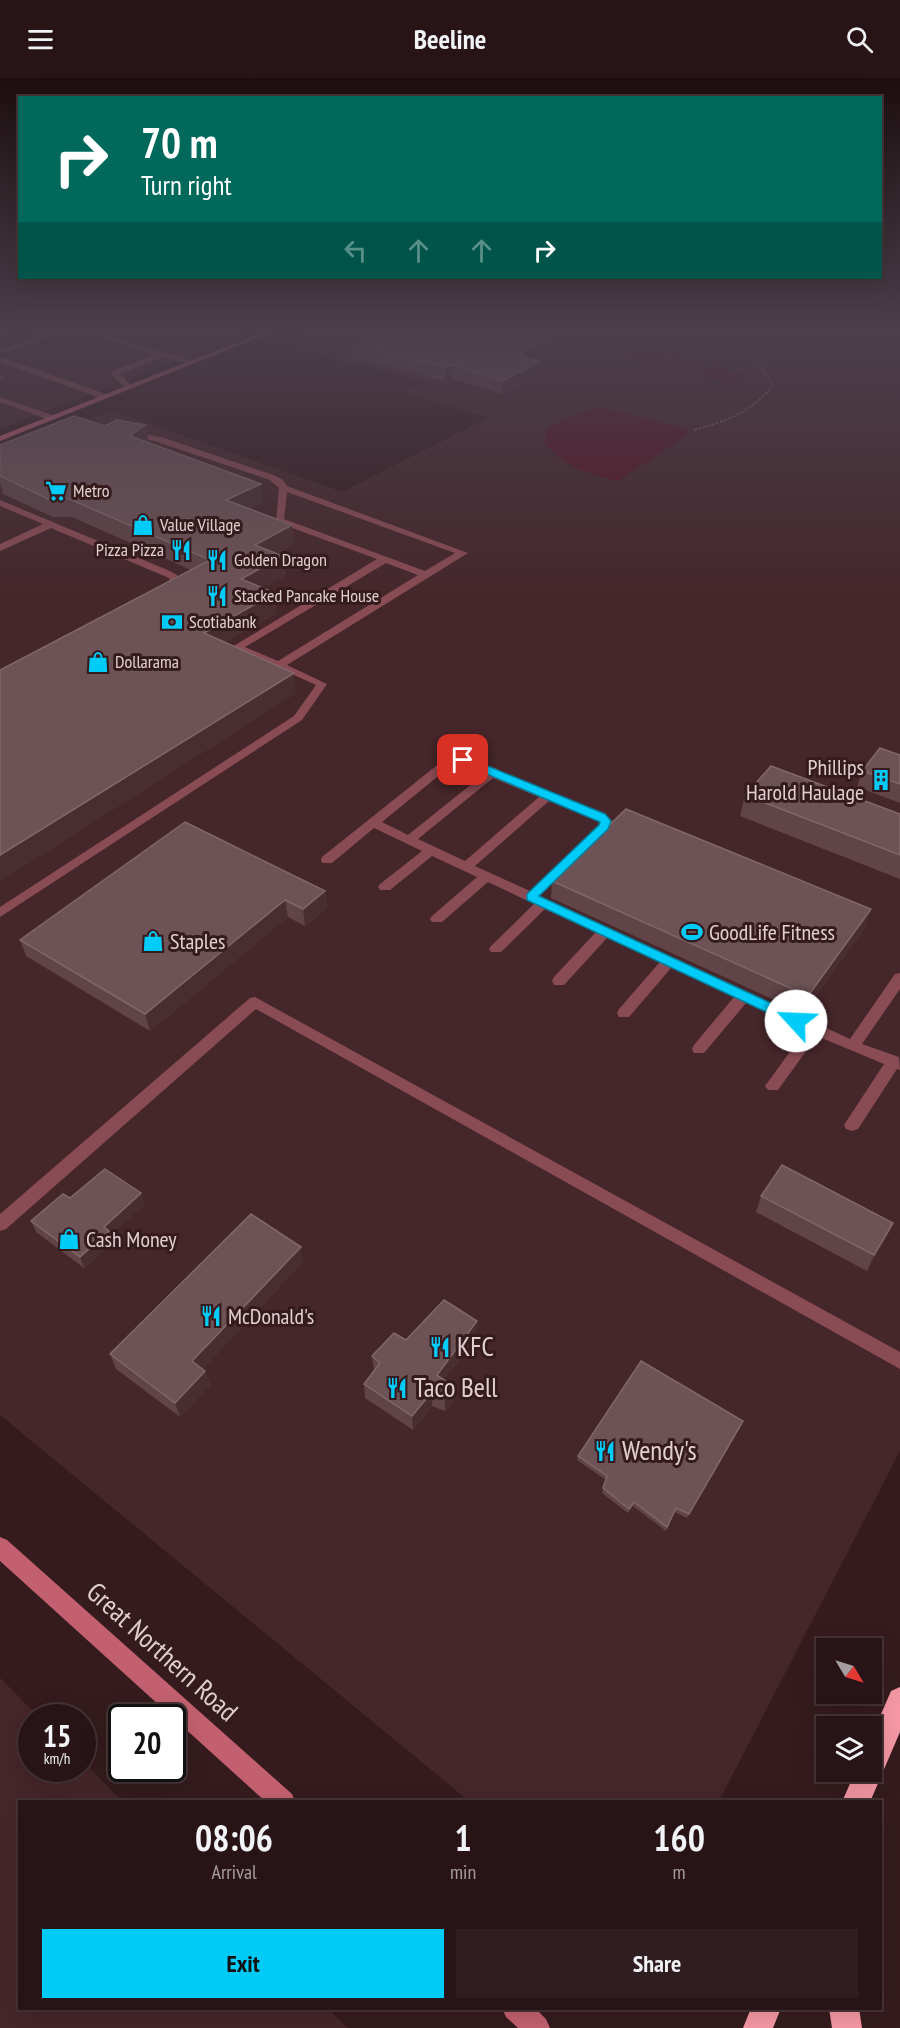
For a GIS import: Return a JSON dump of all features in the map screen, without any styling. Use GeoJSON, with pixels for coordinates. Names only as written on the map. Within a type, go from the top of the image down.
{"type":"FeatureCollection","features":[{"type":"Feature","properties":{"kind":"highway"},"geometry":{"type":"LineString","coordinates":[[882,1742],[900,1700]]}},
{"type":"Feature","properties":{"kind":"highway"},"geometry":{"type":"LineString","coordinates":[[857,1800],[865,1782]]}},
{"type":"Feature","properties":{"kind":"highway"},"geometry":{"type":"LineString","coordinates":[[758,2028],[765,2010]]}},
{"type":"Feature","properties":{"kind":"highway"},"geometry":{"type":"LineString","coordinates":[[844,2010],[847,2028]]}},
{"type":"Feature","properties":{"kind":"street"},"geometry":{"type":"LineString","coordinates":[[0,439],[45,421]]}},
{"type":"Feature","properties":{"kind":"street","name":"Great Northern Road"},"geometry":{"type":"LineString","coordinates":[[0,1547],[282,1800]]}},
{"type":"Feature","properties":{"kind":"street"},"geometry":{"type":"LineString","coordinates":[[517,2010],[537,2028]]}},
{"type":"Feature","properties":{"kind":"lane"},"geometry":{"type":"LineString","coordinates":[[78,421],[82,422]]}},
{"type":"Feature","properties":{"kind":"lane"},"geometry":{"type":"LineString","coordinates":[[116,430],[161,440],[273,478],[280,482],[282,488],[279,520],[426,575]]}},
{"type":"Feature","properties":{"kind":"lane"},"geometry":{"type":"LineString","coordinates":[[279,666],[463,553],[282,488]]}},
{"type":"Feature","properties":{"kind":"lane"},"geometry":{"type":"LineString","coordinates":[[0,502],[174,577],[175,582],[170,588],[149,599]]}},
{"type":"Feature","properties":{"kind":"lane"},"geometry":{"type":"LineString","coordinates":[[0,548],[51,524]]}},
{"type":"Feature","properties":{"kind":"lane"},"geometry":{"type":"LineString","coordinates":[[0,913],[298,718],[322,684],[237,647],[385,560]]}},
{"type":"Feature","properties":{"kind":"lane"},"geometry":{"type":"LineString","coordinates":[[327,860],[450,761],[463,760],[606,821],[604,827],[496,949]]}},
{"type":"Feature","properties":{"kind":"lane"},"geometry":{"type":"LineString","coordinates":[[410,840],[494,772]]}},
{"type":"Feature","properties":{"kind":"lane"},"geometry":{"type":"LineString","coordinates":[[466,867],[548,795]]}},
{"type":"Feature","properties":{"kind":"lane"},"geometry":{"type":"LineString","coordinates":[[373,823],[814,1029],[897,1062],[852,1125]]}},
{"type":"Feature","properties":{"kind":"lane"},"geometry":{"type":"LineString","coordinates":[[386,887],[431,850]]}},
{"type":"Feature","properties":{"kind":"lane"},"geometry":{"type":"LineString","coordinates":[[437,919],[486,876]]}},
{"type":"Feature","properties":{"kind":"lane"},"geometry":{"type":"LineString","coordinates":[[559,981],[605,931]]}},
{"type":"Feature","properties":{"kind":"lane"},"geometry":{"type":"LineString","coordinates":[[624,1013],[669,961]]}},
{"type":"Feature","properties":{"kind":"lane"},"geometry":{"type":"LineString","coordinates":[[853,1046],[900,978]]}},
{"type":"Feature","properties":{"kind":"lane"},"geometry":{"type":"LineString","coordinates":[[699,1049],[743,996]]}},
{"type":"Feature","properties":{"kind":"lane"},"geometry":{"type":"LineString","coordinates":[[0,1224],[255,1002],[900,1361]]}},
{"type":"Feature","properties":{"kind":"lane"},"geometry":{"type":"LineString","coordinates":[[773,1086],[814,1029]]}},
{"type":"Feature","properties":{"kind":"path"},"geometry":{"type":"LineString","coordinates":[[694,430],[728,421]]}},
{"type":"Feature","properties":{"kind":"shaded area"},"geometry":{"type":"Polygon","coordinates":[[[0,421],[21,421],[0,429],[0,421]]]}},
{"type":"Feature","properties":{"kind":"shaded area"},"geometry":{"type":"Polygon","coordinates":[[[84,421],[142,421],[342,492],[482,421],[900,421],[900,1451],[720,1800],[468,1800],[0,1415],[0,455],[84,421]]]}},
{"type":"Feature","properties":{"kind":"shaded area"},"geometry":{"type":"Polygon","coordinates":[[[562,421],[655,421],[686,429],[688,435],[618,481],[568,464],[544,443],[547,429],[562,421]]]}},
{"type":"Feature","properties":{"kind":"shaded area"},"geometry":{"type":"Polygon","coordinates":[[[0,1678],[26,1704],[18,1704],[18,1782],[96,1782],[96,1774],[121,1800],[18,1800],[18,2010],[329,2010],[348,2028],[0,2028],[0,1678]]]}},
{"type":"Feature","properties":{"kind":"building"},"geometry":{"type":"Polygon","coordinates":[[[61,421],[90,421],[105,426],[115,421],[123,421],[145,425],[130,436],[261,484],[226,500],[292,525],[255,545],[283,556],[241,579],[275,593],[204,633],[294,673],[0,855],[0,670],[210,560],[67,498],[48,499],[0,476],[2,468],[0,467],[0,445],[61,421]]]}},
{"type":"Feature","properties":{"kind":"building"},"geometry":{"type":"Polygon","coordinates":[[[880,748],[900,755],[900,784],[862,771],[880,748]]]}},
{"type":"Feature","properties":{"kind":"building"},"geometry":{"type":"Polygon","coordinates":[[[771,766],[900,814],[900,855],[745,795],[771,766]]]}},
{"type":"Feature","properties":{"kind":"building"},"geometry":{"type":"Polygon","coordinates":[[[626,809],[871,909],[808,996],[552,881],[626,809]]]}},
{"type":"Feature","properties":{"kind":"building","name":"Staples"},"geometry":{"type":"Polygon","coordinates":[[[185,822],[325,891],[303,909],[285,900],[145,1014],[20,940],[185,822]]]}},
{"type":"Feature","properties":{"kind":"building"},"geometry":{"type":"Polygon","coordinates":[[[782,1165],[893,1223],[874,1255],[761,1196],[782,1165]]]}},
{"type":"Feature","properties":{"kind":"building"},"geometry":{"type":"Polygon","coordinates":[[[105,1169],[141,1193],[104,1227],[109,1231],[80,1257],[31,1221],[63,1194],[70,1198],[105,1169]]]}},
{"type":"Feature","properties":{"kind":"building","name":"McDonald's"},"geometry":{"type":"Polygon","coordinates":[[[251,1214],[301,1247],[192,1361],[205,1371],[175,1403],[110,1354],[251,1214]]]}},
{"type":"Feature","properties":{"kind":"building"},"geometry":{"type":"Polygon","coordinates":[[[444,1300],[477,1321],[437,1375],[454,1387],[445,1397],[432,1392],[412,1416],[364,1384],[380,1363],[372,1356],[394,1333],[406,1340],[444,1300]]]}},
{"type":"Feature","properties":{"kind":"building"},"geometry":{"type":"Polygon","coordinates":[[[641,1361],[743,1421],[689,1514],[676,1508],[667,1527],[634,1502],[629,1509],[603,1488],[607,1476],[578,1456],[641,1361]]]}},
{"type":"Feature","properties":{"kind":"place","name":"Metro"},"geometry":{"type":"Point","coordinates":[56,491]}},
{"type":"Feature","properties":{"kind":"place","name":"Value Village"},"geometry":{"type":"Point","coordinates":[143,525]}},
{"type":"Feature","properties":{"kind":"place","name":"Pizza Pizza"},"geometry":{"type":"Point","coordinates":[181,550]}},
{"type":"Feature","properties":{"kind":"place","name":"Golden Dragon"},"geometry":{"type":"Point","coordinates":[217,560]}},
{"type":"Feature","properties":{"kind":"place","name":"Stacked Pancake House"},"geometry":{"type":"Point","coordinates":[217,596]}},
{"type":"Feature","properties":{"kind":"place","name":"Scotiabank"},"geometry":{"type":"Point","coordinates":[172,622]}},
{"type":"Feature","properties":{"kind":"place","name":"Dollarama"},"geometry":{"type":"Point","coordinates":[98,662]}},
{"type":"Feature","properties":{"kind":"place","name":"Phillips Harold Haulage"},"geometry":{"type":"Point","coordinates":[881,780]}},
{"type":"Feature","properties":{"kind":"place","name":"GoodLife Fitness"},"geometry":{"type":"Point","coordinates":[692,932]}},
{"type":"Feature","properties":{"kind":"place","name":"Staples"},"geometry":{"type":"Point","coordinates":[153,941]}},
{"type":"Feature","properties":{"kind":"place","name":"Cash Money"},"geometry":{"type":"Point","coordinates":[69,1239]}},
{"type":"Feature","properties":{"kind":"place","name":"McDonald's"},"geometry":{"type":"Point","coordinates":[211,1316]}},
{"type":"Feature","properties":{"kind":"place","name":"KFC"},"geometry":{"type":"Point","coordinates":[440,1347]}},
{"type":"Feature","properties":{"kind":"place","name":"Taco Bell"},"geometry":{"type":"Point","coordinates":[397,1388]}},
{"type":"Feature","properties":{"kind":"place","name":"Wendy's"},"geometry":{"type":"Point","coordinates":[605,1451]}},
{"type":"Feature","properties":{"kind":"route"},"geometry":{"type":"LineString","coordinates":[[463,760],[606,821],[604,827],[531,897],[796,1021]]}}]}
